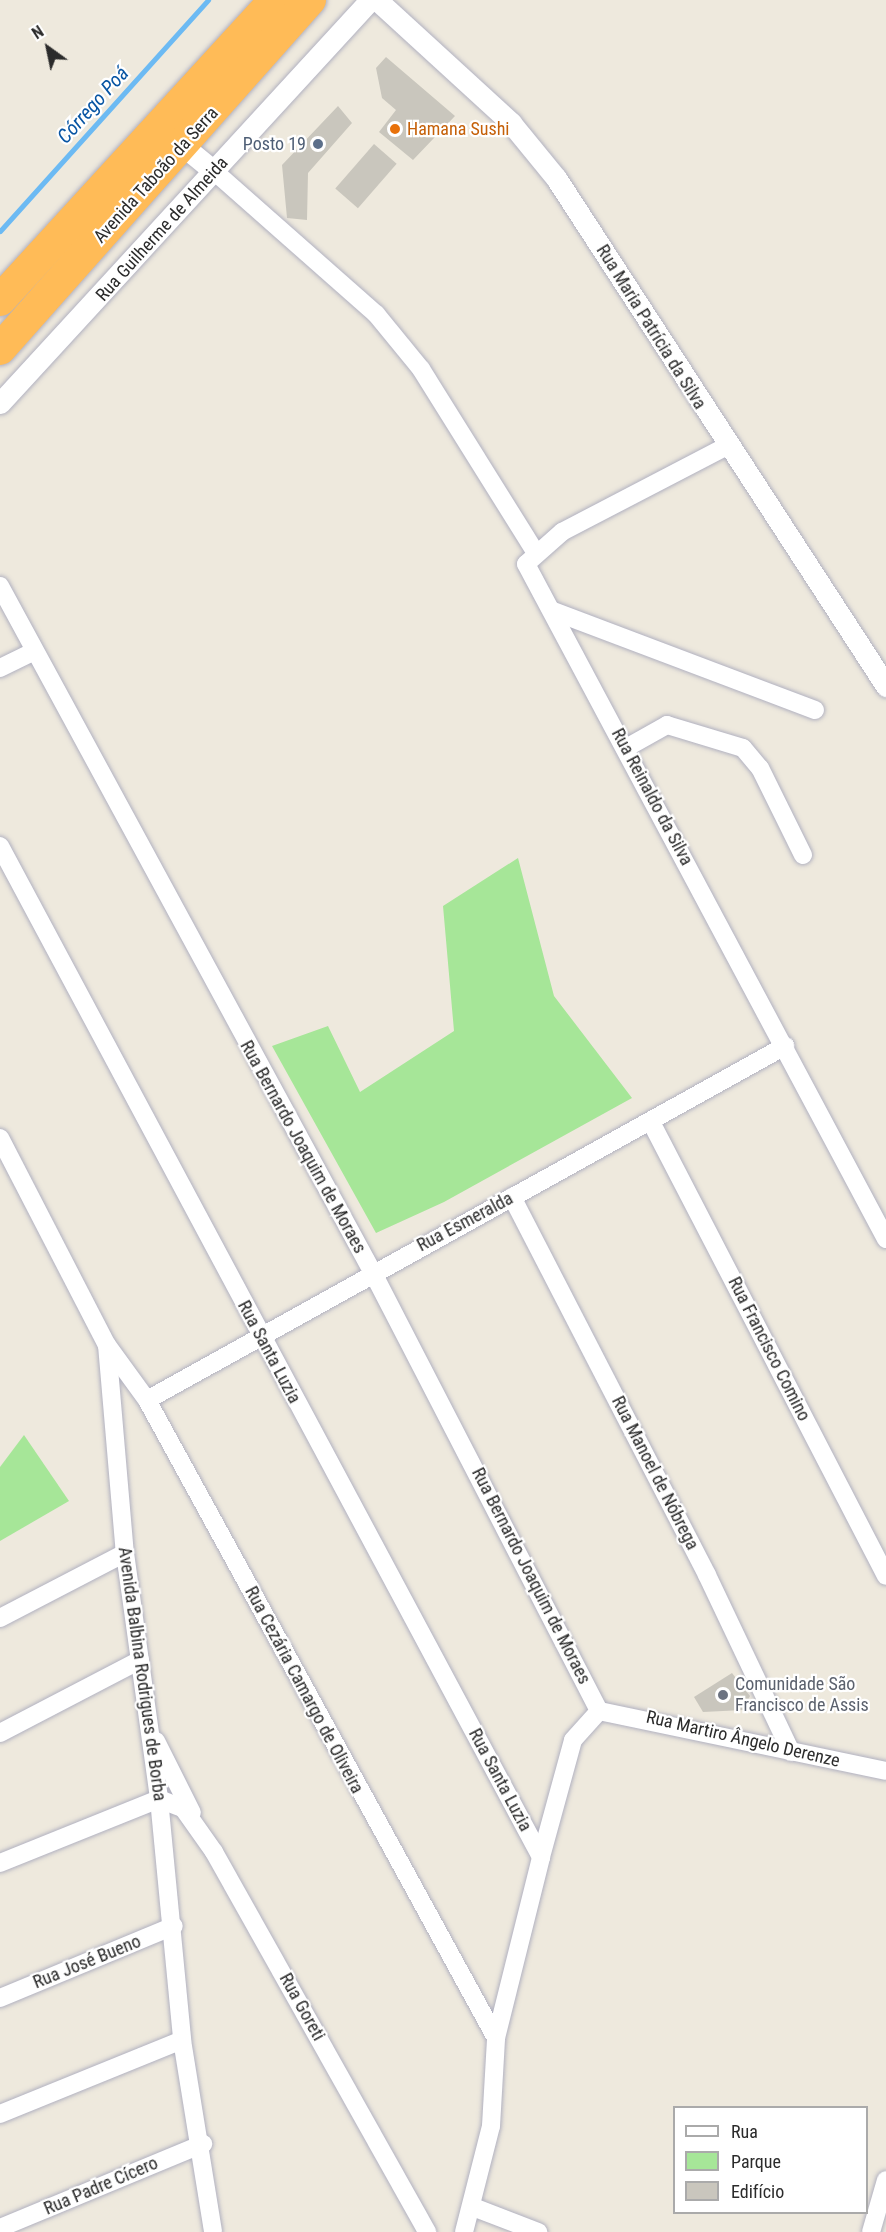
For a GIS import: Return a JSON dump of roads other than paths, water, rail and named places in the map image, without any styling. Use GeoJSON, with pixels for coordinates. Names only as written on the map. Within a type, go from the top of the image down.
{"type":"FeatureCollection","features":[{"type":"Feature","properties":{"kind":"highway","name":"Avenida Taboão da Serra"},"geometry":{"type":"LineString","coordinates":[[0,349],[172,136],[275,0]]}},
{"type":"Feature","properties":{"kind":"highway","name":"Avenida Taboão da Serra"},"geometry":{"type":"LineString","coordinates":[[0,300],[310,0]]}},
{"type":"Feature","properties":{"kind":"street","name":"Rua Guilherme de Almeida"},"geometry":{"type":"LineString","coordinates":[[0,403],[370,0]]}},
{"type":"Feature","properties":{"kind":"street","name":"Rua Maria Patrícia da Silva"},"geometry":{"type":"LineString","coordinates":[[377,0],[511,123],[556,177],[727,446],[886,686]]}},
{"type":"Feature","properties":{"kind":"street"},"geometry":{"type":"LineString","coordinates":[[172,136],[376,314],[421,369],[536,553],[562,532],[727,446]]}},
{"type":"Feature","properties":{"kind":"street","name":"Rua Reinaldo da Silva"},"geometry":{"type":"LineString","coordinates":[[536,553],[526,564],[886,1239]]}},
{"type":"Feature","properties":{"kind":"street","name":"Rua Bernardo Joaquim de Moraes"},"geometry":{"type":"LineString","coordinates":[[0,586],[33,652],[372,1271],[599,1711]]}},
{"type":"Feature","properties":{"kind":"street"},"geometry":{"type":"LineString","coordinates":[[553,611],[814,710]]}},
{"type":"Feature","properties":{"kind":"street"},"geometry":{"type":"LineString","coordinates":[[0,668],[33,652]]}},
{"type":"Feature","properties":{"kind":"street"},"geometry":{"type":"LineString","coordinates":[[626,748],[668,725],[742,748],[760,768],[803,855]]}},
{"type":"Feature","properties":{"kind":"street","name":"Rua Santa Luzia"},"geometry":{"type":"LineString","coordinates":[[0,846],[541,1857]]}},
{"type":"Feature","properties":{"kind":"street","name":"Rua Esmeralda"},"geometry":{"type":"LineString","coordinates":[[147,1400],[372,1271],[651,1122],[785,1046]]}},
{"type":"Feature","properties":{"kind":"street","name":"Rua Francisco Comino"},"geometry":{"type":"LineString","coordinates":[[651,1122],[886,1576]]}},
{"type":"Feature","properties":{"kind":"street","name":"Avenida Balbina Rodrigues de Borba"},"geometry":{"type":"LineString","coordinates":[[0,1138],[107,1345],[125,1553],[174,1926],[182,2040],[203,2144],[213,2232]]}},
{"type":"Feature","properties":{"kind":"street","name":"Rua Manoel de Nóbrega"},"geometry":{"type":"LineString","coordinates":[[512,1197],[707,1575],[791,1752]]}},
{"type":"Feature","properties":{"kind":"street","name":"Rua Cezária Camargo de Oliveira"},"geometry":{"type":"LineString","coordinates":[[107,1345],[147,1400],[496,2038]]}},
{"type":"Feature","properties":{"kind":"street"},"geometry":{"type":"LineString","coordinates":[[0,1618],[125,1553]]}},
{"type":"Feature","properties":{"kind":"street"},"geometry":{"type":"LineString","coordinates":[[0,1733],[140,1660]]}},
{"type":"Feature","properties":{"kind":"street"},"geometry":{"type":"LineString","coordinates":[[464,2232],[473,2207],[491,2126],[496,2038],[541,1857],[573,1740],[599,1711]]}},
{"type":"Feature","properties":{"kind":"street","name":"Rua Martiro Ângelo Derenze"},"geometry":{"type":"LineString","coordinates":[[599,1711],[886,1772]]}},
{"type":"Feature","properties":{"kind":"street","name":"Rua Goreti"},"geometry":{"type":"LineString","coordinates":[[149,1727],[194,1817],[427,2232]]}},
{"type":"Feature","properties":{"kind":"street"},"geometry":{"type":"LineString","coordinates":[[0,1863],[159,1798],[194,1817]]}},
{"type":"Feature","properties":{"kind":"street","name":"Rua José Bueno"},"geometry":{"type":"LineString","coordinates":[[0,1998],[174,1926]]}},
{"type":"Feature","properties":{"kind":"street"},"geometry":{"type":"LineString","coordinates":[[0,2114],[182,2040]]}},
{"type":"Feature","properties":{"kind":"street","name":"Rua Padre Cícero"},"geometry":{"type":"LineString","coordinates":[[0,2228],[203,2144]]}},
{"type":"Feature","properties":{"kind":"street"},"geometry":{"type":"LineString","coordinates":[[871,2232],[886,2180]]}},
{"type":"Feature","properties":{"kind":"street"},"geometry":{"type":"LineString","coordinates":[[211,2204],[228,2232]]}},
{"type":"Feature","properties":{"kind":"street"},"geometry":{"type":"LineString","coordinates":[[473,2207],[538,2232]]}},
{"type":"Feature","properties":{"kind":"waterway","name":"Córrego Poá"},"geometry":{"type":"LineString","coordinates":[[0,231],[208,0]]}},
{"type":"Feature","properties":{"kind":"place","name":"Hamana Sushi"},"geometry":{"type":"Point","coordinates":[395,129]}},
{"type":"Feature","properties":{"kind":"place","name":"Posto 19"},"geometry":{"type":"Point","coordinates":[318,144]}},
{"type":"Feature","properties":{"kind":"place","name":"Comunidade São Francisco de Assis"},"geometry":{"type":"Point","coordinates":[723,1695]}}]}
